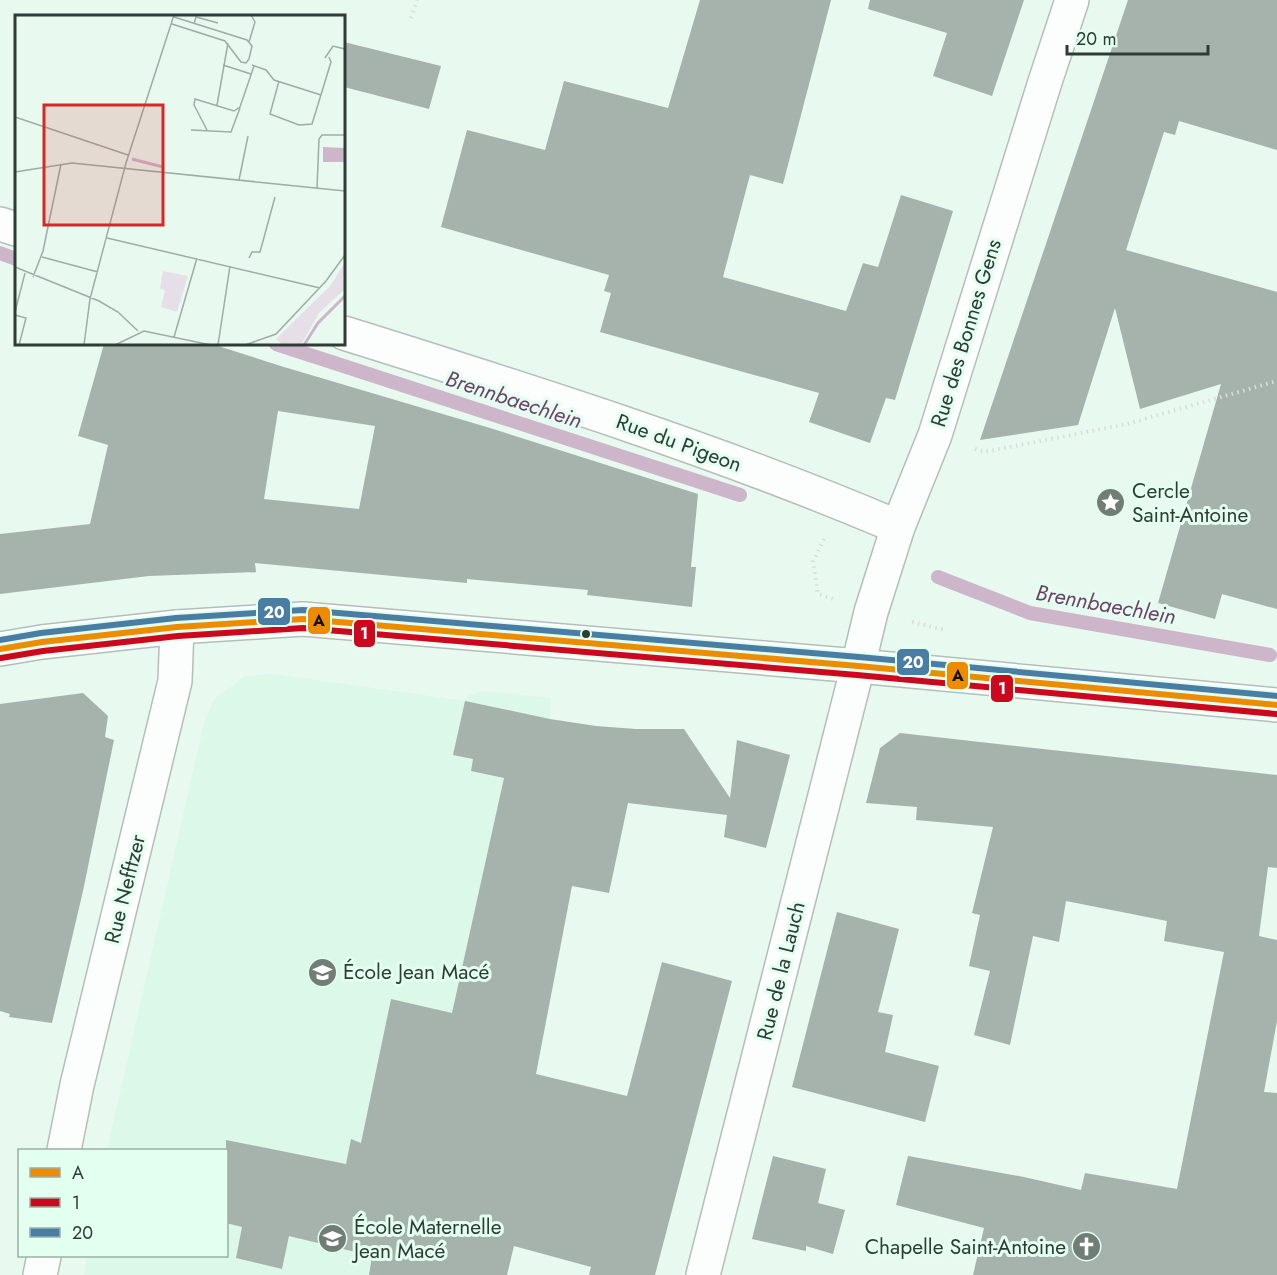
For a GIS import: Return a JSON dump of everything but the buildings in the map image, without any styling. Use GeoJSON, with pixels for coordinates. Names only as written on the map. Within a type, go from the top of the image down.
{"type":"FeatureCollection","features":[{"type":"Feature","properties":{"kind":"street","name":"Rue des Bonnes Gens"},"geometry":{"type":"LineString","coordinates":[[858,666],[871,612],[898,527],[934,435],[1072,0]]}},
{"type":"Feature","properties":{"kind":"street"},"geometry":{"type":"LineString","coordinates":[[0,224],[15,229]]}},
{"type":"Feature","properties":{"kind":"street","name":"Rue du Pigeon"},"geometry":{"type":"LineString","coordinates":[[345,333],[660,434],[841,502],[898,527]]}},
{"type":"Feature","properties":{"kind":"street"},"geometry":{"type":"LineString","coordinates":[[0,649],[177,627],[303,620],[858,666],[1277,705]]}},
{"type":"Feature","properties":{"kind":"street","name":"Rue Nefftzer"},"geometry":{"type":"LineString","coordinates":[[64,1149],[77,1085],[175,681],[177,627]]}},
{"type":"Feature","properties":{"kind":"street","name":"Rue de la Lauch"},"geometry":{"type":"LineString","coordinates":[[703,1275],[858,666]]}},
{"type":"Feature","properties":{"kind":"street"},"geometry":{"type":"LineString","coordinates":[[40,1275],[44,1257]]}},
{"type":"Feature","properties":{"kind":"path"},"geometry":{"type":"LineString","coordinates":[[411,18],[417,0]]}},
{"type":"Feature","properties":{"kind":"path"},"geometry":{"type":"LineString","coordinates":[[934,435],[984,452],[1127,424],[1277,381]]}},
{"type":"Feature","properties":{"kind":"path"},"geometry":{"type":"LineString","coordinates":[[841,502],[813,562],[818,594],[871,612]]}},
{"type":"Feature","properties":{"kind":"shaded area","name":"École Jean Macé"},"geometry":{"type":"Polygon","coordinates":[[[273,674],[465,701],[469,695],[484,691],[551,698],[550,719],[431,1275],[84,1275],[87,1257],[228,1257],[228,1149],[107,1149],[204,723],[214,699],[245,676],[273,674]]]}},
{"type":"Feature","properties":{"kind":"waterway","name":"Brennbaechlein"},"geometry":{"type":"LineString","coordinates":[[0,253],[15,259]]}},
{"type":"Feature","properties":{"kind":"waterway","name":"Brennbaechlein"},"geometry":{"type":"LineString","coordinates":[[279,345],[740,495]]}},
{"type":"Feature","properties":{"kind":"waterway","name":"Brennbaechlein"},"geometry":{"type":"LineString","coordinates":[[938,577],[1030,613],[1270,655]]}},
{"type":"Feature","properties":{"kind":"transit line","name":"20"},"geometry":{"type":"LineString","coordinates":[[0,640],[41,633],[176,618],[303,610],[859,657],[1277,696]]}},
{"type":"Feature","properties":{"kind":"transit line","name":"A"},"geometry":{"type":"LineString","coordinates":[[0,649],[177,627],[303,619],[858,666],[1277,705]]}},
{"type":"Feature","properties":{"kind":"transit line","name":"1"},"geometry":{"type":"LineString","coordinates":[[1,658],[178,636],[303,628],[857,675],[1276,714]]}},
{"type":"Feature","properties":{"kind":"place","name":"Cercle Saint-Antoine"},"geometry":{"type":"Point","coordinates":[1111,503]}},
{"type":"Feature","properties":{"kind":"place","name":"École Jean Macé"},"geometry":{"type":"Point","coordinates":[322,972]}},
{"type":"Feature","properties":{"kind":"place","name":"École Maternelle Jean Macé"},"geometry":{"type":"Point","coordinates":[333,1239]}},
{"type":"Feature","properties":{"kind":"place","name":"Chapelle Saint-Antoine"},"geometry":{"type":"Point","coordinates":[1087,1247]}}]}
